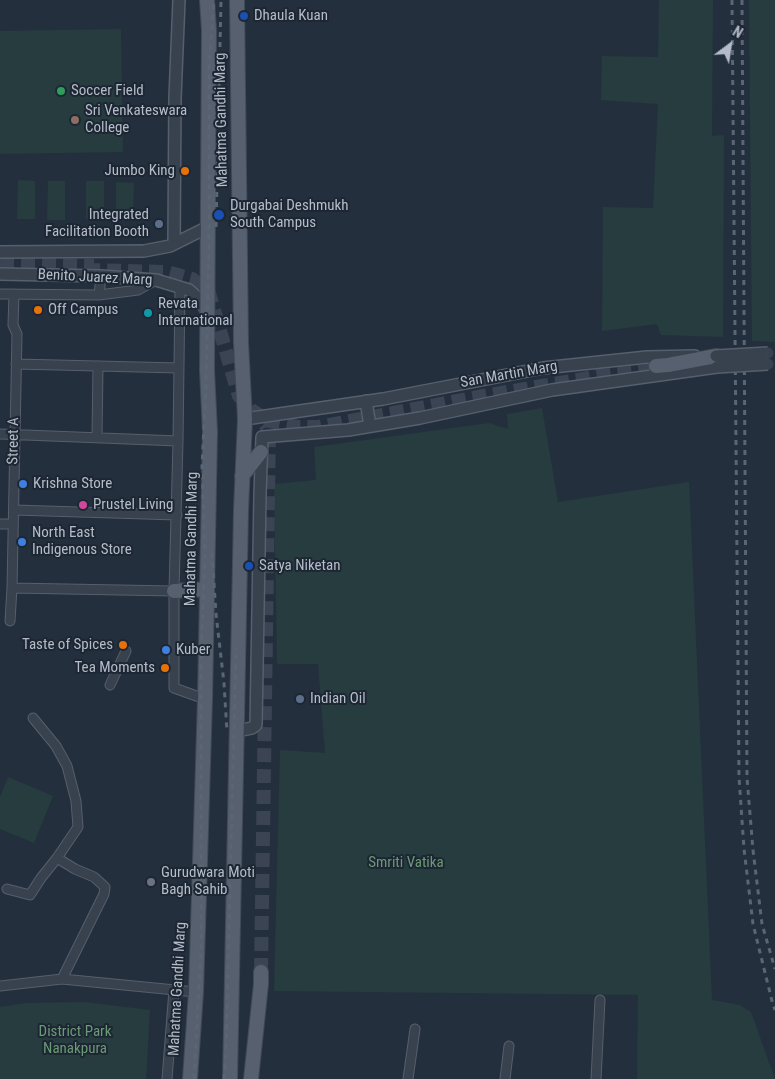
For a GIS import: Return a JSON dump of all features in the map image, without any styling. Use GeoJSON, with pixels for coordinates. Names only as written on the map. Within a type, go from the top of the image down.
{"type":"FeatureCollection","features":[{"type":"Feature","properties":{"kind":"main road","name":"Mahatma Gandhi Marg"},"geometry":{"type":"LineString","coordinates":[[190,1079],[196,992],[205,700],[210,432],[207,370],[209,30],[207,0]]}},
{"type":"Feature","properties":{"kind":"main road","name":"Mahatma Gandhi Marg"},"geometry":{"type":"LineString","coordinates":[[230,1079],[242,476],[245,419],[241,343],[237,0]]}},
{"type":"Feature","properties":{"kind":"main road"},"geometry":{"type":"LineString","coordinates":[[656,368],[716,362]]}},
{"type":"Feature","properties":{"kind":"main road"},"geometry":{"type":"LineString","coordinates":[[242,476],[261,452]]}},
{"type":"Feature","properties":{"kind":"main road"},"geometry":{"type":"LineString","coordinates":[[174,591],[207,589]]}},
{"type":"Feature","properties":{"kind":"main road"},"geometry":{"type":"LineString","coordinates":[[251,1079],[261,972]]}},
{"type":"Feature","properties":{"kind":"street"},"geometry":{"type":"LineString","coordinates":[[174,244],[175,98],[179,0]]}},
{"type":"Feature","properties":{"kind":"street","name":"Benito Juarez Marg"},"geometry":{"type":"LineString","coordinates":[[0,252],[144,251],[170,246],[208,227]]}},
{"type":"Feature","properties":{"kind":"street","name":"Benito Juarez Marg"},"geometry":{"type":"LineString","coordinates":[[0,274],[101,276],[156,280],[189,290],[208,313]]}},
{"type":"Feature","properties":{"kind":"street"},"geometry":{"type":"LineString","coordinates":[[99,296],[101,276]]}},
{"type":"Feature","properties":{"kind":"street"},"geometry":{"type":"LineString","coordinates":[[0,294],[99,296],[138,290],[156,280]]}},
{"type":"Feature","properties":{"kind":"street"},"geometry":{"type":"LineString","coordinates":[[180,288],[174,688],[205,700]]}},
{"type":"Feature","properties":{"kind":"street","name":"Street A"},"geometry":{"type":"LineString","coordinates":[[10,621],[17,334],[13,325],[14,294]]}},
{"type":"Feature","properties":{"kind":"street","name":"San Martin Marg"},"geometry":{"type":"LineString","coordinates":[[245,419],[366,401],[543,368],[647,357],[716,362]]}},
{"type":"Feature","properties":{"kind":"street","name":"San Martin Marg"},"geometry":{"type":"LineString","coordinates":[[261,452],[262,437],[348,430],[420,418],[552,390],[716,362],[771,359]]}},
{"type":"Feature","properties":{"kind":"street"},"geometry":{"type":"LineString","coordinates":[[16,364],[179,368]]}},
{"type":"Feature","properties":{"kind":"street"},"geometry":{"type":"LineString","coordinates":[[98,366],[98,437]]}},
{"type":"Feature","properties":{"kind":"street"},"geometry":{"type":"LineString","coordinates":[[366,401],[370,426]]}},
{"type":"Feature","properties":{"kind":"street"},"geometry":{"type":"LineString","coordinates":[[0,434],[178,441]]}},
{"type":"Feature","properties":{"kind":"street"},"geometry":{"type":"LineString","coordinates":[[237,731],[252,728],[256,725],[261,452]]}},
{"type":"Feature","properties":{"kind":"street"},"geometry":{"type":"LineString","coordinates":[[14,510],[177,515]]}},
{"type":"Feature","properties":{"kind":"street"},"geometry":{"type":"LineString","coordinates":[[0,524],[13,524]]}},
{"type":"Feature","properties":{"kind":"street"},"geometry":{"type":"LineString","coordinates":[[12,588],[174,591]]}},
{"type":"Feature","properties":{"kind":"street"},"geometry":{"type":"LineString","coordinates":[[110,685],[126,651]]}},
{"type":"Feature","properties":{"kind":"street"},"geometry":{"type":"LineString","coordinates":[[8,889],[30,895],[78,827],[76,801],[67,766],[56,746],[33,718]]}},
{"type":"Feature","properties":{"kind":"street"},"geometry":{"type":"LineString","coordinates":[[57,858],[75,869],[94,877],[105,887],[104,894],[62,979]]}},
{"type":"Feature","properties":{"kind":"street"},"geometry":{"type":"LineString","coordinates":[[0,986],[62,979],[196,992]]}},
{"type":"Feature","properties":{"kind":"street"},"geometry":{"type":"LineString","coordinates":[[167,1079],[174,990]]}},
{"type":"Feature","properties":{"kind":"street"},"geometry":{"type":"LineString","coordinates":[[596,1079],[600,1000]]}},
{"type":"Feature","properties":{"kind":"street"},"geometry":{"type":"LineString","coordinates":[[408,1079],[415,1030]]}},
{"type":"Feature","properties":{"kind":"street"},"geometry":{"type":"LineString","coordinates":[[506,1079],[509,1046]]}},
{"type":"Feature","properties":{"kind":"green space"},"geometry":{"type":"Polygon","coordinates":[[[659,0],[713,0],[712,136],[724,135],[723,337],[661,335],[657,324],[602,331],[603,207],[653,208],[658,104],[601,100],[602,56],[658,57],[659,0]]]}},
{"type":"Feature","properties":{"kind":"green space"},"geometry":{"type":"Polygon","coordinates":[[[749,0],[775,0],[775,342],[752,341],[749,0]]]}},
{"type":"Feature","properties":{"kind":"green space","name":"Soccer Field"},"geometry":{"type":"Polygon","coordinates":[[[121,29],[123,152],[0,154],[0,31],[121,29]]]}},
{"type":"Feature","properties":{"kind":"green space"},"geometry":{"type":"Polygon","coordinates":[[[18,180],[35,181],[35,219],[17,219],[18,180]]]}},
{"type":"Feature","properties":{"kind":"green space"},"geometry":{"type":"Polygon","coordinates":[[[48,181],[65,181],[65,220],[47,220],[48,181]]]}},
{"type":"Feature","properties":{"kind":"green space"},"geometry":{"type":"Polygon","coordinates":[[[86,181],[104,181],[104,220],[86,219],[86,181]]]}},
{"type":"Feature","properties":{"kind":"green space"},"geometry":{"type":"Polygon","coordinates":[[[116,182],[134,183],[133,221],[116,221],[116,182]]]}},
{"type":"Feature","properties":{"kind":"green space","name":"Smriti Vatika"},"geometry":{"type":"Polygon","coordinates":[[[542,408],[558,502],[689,482],[712,1000],[740,1005],[751,1012],[775,1079],[637,1079],[638,995],[274,991],[280,750],[325,753],[318,664],[277,664],[274,484],[316,480],[314,447],[489,423],[508,429],[507,414],[542,408]]]}},
{"type":"Feature","properties":{"kind":"green space"},"geometry":{"type":"Polygon","coordinates":[[[8,777],[53,796],[34,843],[0,829],[0,797],[8,777]]]}},
{"type":"Feature","properties":{"kind":"green space","name":"District Park Nanakpura"},"geometry":{"type":"Polygon","coordinates":[[[85,1002],[150,1010],[146,1079],[0,1079],[0,1007],[26,1003],[85,1002]]]}},
{"type":"Feature","properties":{"kind":"tunnel"},"geometry":{"type":"LineString","coordinates":[[0,264],[94,266]]}},
{"type":"Feature","properties":{"kind":"tunnel"},"geometry":{"type":"LineString","coordinates":[[86,270],[167,272],[192,279],[209,293],[239,396],[251,410],[269,421],[298,427],[318,427],[600,376],[657,370]]}},
{"type":"Feature","properties":{"kind":"tunnel"},"geometry":{"type":"LineString","coordinates":[[261,972],[269,430],[265,424]]}},
{"type":"Feature","properties":{"kind":"railway"},"geometry":{"type":"LineString","coordinates":[[194,1079],[201,950],[201,656],[205,553],[202,466],[206,389],[209,237],[209,67],[214,0]]}},
{"type":"Feature","properties":{"kind":"railway"},"geometry":{"type":"LineString","coordinates":[[216,227],[221,0]]}},
{"type":"Feature","properties":{"kind":"railway"},"geometry":{"type":"LineString","coordinates":[[732,0],[739,777],[744,849],[753,924],[775,1010]]}},
{"type":"Feature","properties":{"kind":"railway"},"geometry":{"type":"LineString","coordinates":[[742,0],[747,778],[762,924],[775,969]]}},
{"type":"Feature","properties":{"kind":"railway"},"geometry":{"type":"LineString","coordinates":[[212,553],[227,732]]}},
{"type":"Feature","properties":{"kind":"railway"},"geometry":{"type":"LineString","coordinates":[[224,1079],[236,648]]}},
{"type":"Feature","properties":{"kind":"place","name":"Dhaula Kuan"},"geometry":{"type":"Point","coordinates":[244,16]}},
{"type":"Feature","properties":{"kind":"place","name":"Soccer Field"},"geometry":{"type":"Point","coordinates":[61,91]}},
{"type":"Feature","properties":{"kind":"place","name":"Sri Venkateswara College"},"geometry":{"type":"Point","coordinates":[75,120]}},
{"type":"Feature","properties":{"kind":"place","name":"Jumbo King"},"geometry":{"type":"Point","coordinates":[185,171]}},
{"type":"Feature","properties":{"kind":"place","name":"Durgabai Deshmukh South Campus"},"geometry":{"type":"Point","coordinates":[219,215]}},
{"type":"Feature","properties":{"kind":"place","name":"Integrated Facilitation Booth"},"geometry":{"type":"Point","coordinates":[159,224]}},
{"type":"Feature","properties":{"kind":"place","name":"Off Campus"},"geometry":{"type":"Point","coordinates":[38,310]}},
{"type":"Feature","properties":{"kind":"place","name":"Revata International"},"geometry":{"type":"Point","coordinates":[148,313]}},
{"type":"Feature","properties":{"kind":"place","name":"Krishna Store"},"geometry":{"type":"Point","coordinates":[23,484]}},
{"type":"Feature","properties":{"kind":"place","name":"Prustel Living"},"geometry":{"type":"Point","coordinates":[83,505]}},
{"type":"Feature","properties":{"kind":"place","name":"North East Indigenous Store"},"geometry":{"type":"Point","coordinates":[22,542]}},
{"type":"Feature","properties":{"kind":"place","name":"Satya Niketan"},"geometry":{"type":"Point","coordinates":[249,566]}},
{"type":"Feature","properties":{"kind":"place","name":"Taste of Spices"},"geometry":{"type":"Point","coordinates":[123,645]}},
{"type":"Feature","properties":{"kind":"place","name":"Kuber"},"geometry":{"type":"Point","coordinates":[166,650]}},
{"type":"Feature","properties":{"kind":"place","name":"Tea Moments"},"geometry":{"type":"Point","coordinates":[165,668]}},
{"type":"Feature","properties":{"kind":"place","name":"Indian Oil"},"geometry":{"type":"Point","coordinates":[300,699]}},
{"type":"Feature","properties":{"kind":"place","name":"Gurudwara Moti Bagh Sahib"},"geometry":{"type":"Point","coordinates":[151,882]}}]}
